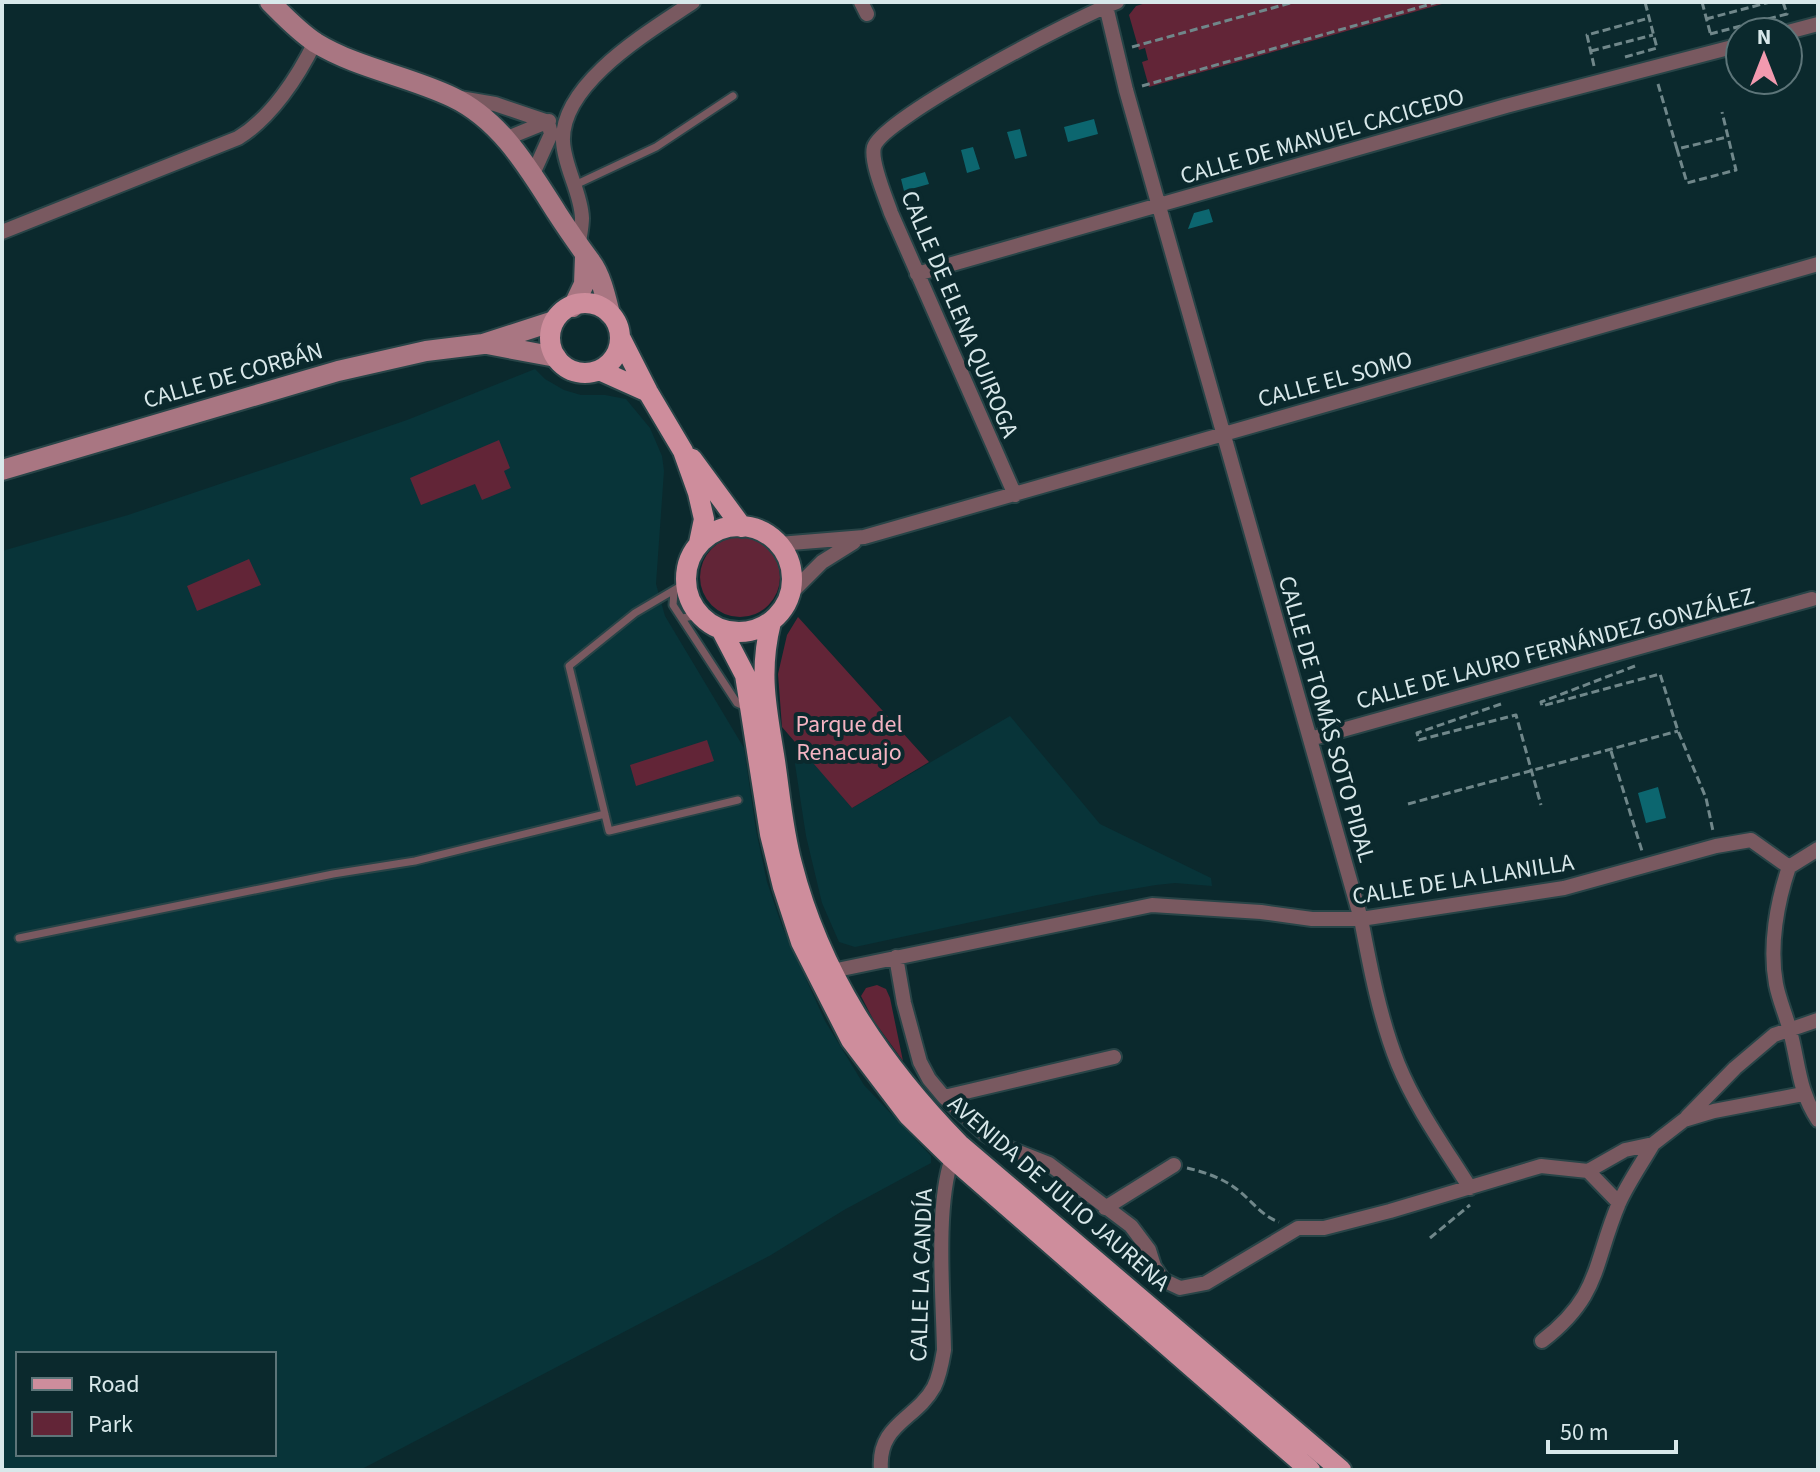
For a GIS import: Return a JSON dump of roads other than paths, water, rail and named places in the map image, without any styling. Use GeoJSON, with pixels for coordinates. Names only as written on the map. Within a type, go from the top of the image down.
{"type":"FeatureCollection","features":[{"type":"Feature","properties":{"kind":"main road"},"geometry":{"type":"LineString","coordinates":[[270,2],[315,42],[341,55],[451,96],[476,110],[505,139],[533,174],[592,263],[610,314],[621,329],[621,339],[611,361],[599,370],[587,373],[568,369],[556,357],[550,339],[554,321],[573,307],[586,304],[610,314]]}},
{"type":"Feature","properties":{"kind":"main road"},"geometry":{"type":"LineString","coordinates":[[573,307],[584,284],[582,250]]}},
{"type":"Feature","properties":{"kind":"main road","name":"CALLE DE CORBÁN"},"geometry":{"type":"LineString","coordinates":[[2,470],[338,371],[426,351],[483,344],[554,321]]}},
{"type":"Feature","properties":{"kind":"main road"},"geometry":{"type":"LineString","coordinates":[[621,339],[683,451],[698,493],[704,519],[699,543],[680,587],[692,604],[691,616],[721,629],[738,632],[755,630],[771,622],[783,610],[790,594],[792,577],[788,559],[779,544],[756,529],[742,527],[724,529],[699,543]]}},
{"type":"Feature","properties":{"kind":"main road","name":"CALLE DE CORBÁN"},"geometry":{"type":"LineString","coordinates":[[483,344],[556,357]]}},
{"type":"Feature","properties":{"kind":"main road"},"geometry":{"type":"LineString","coordinates":[[599,370],[648,392]]}},
{"type":"Feature","properties":{"kind":"main road"},"geometry":{"type":"LineString","coordinates":[[683,451],[695,462],[742,527]]}},
{"type":"Feature","properties":{"kind":"main road","name":"AVENIDA DE JULIO JAURENA"},"geometry":{"type":"LineString","coordinates":[[771,622],[764,651],[764,685],[791,862],[810,923],[865,1032],[914,1098],[959,1144],[1341,1470]]}},
{"type":"Feature","properties":{"kind":"main road","name":"AVENIDA DE JULIO JAURENA"},"geometry":{"type":"LineString","coordinates":[[721,629],[745,675],[770,834],[783,887],[801,942],[851,1040],[908,1115],[952,1158],[1310,1470]]}},
{"type":"Feature","properties":{"kind":"street"},"geometry":{"type":"LineString","coordinates":[[582,250],[582,217],[563,141],[567,118],[594,75],[623,50],[693,2]]}},
{"type":"Feature","properties":{"kind":"street","name":"CALLE DE TOMÁS SOTO PIDAL"},"geometry":{"type":"LineString","coordinates":[[1109,3],[1126,90],[1361,919],[1368,959],[1398,1062],[1410,1089],[1470,1188]]}},
{"type":"Feature","properties":{"kind":"street","name":"CALLE DE ELENA QUIROGA"},"geometry":{"type":"LineString","coordinates":[[1015,495],[891,213],[873,148],[879,138],[909,113],[1109,3]]}},
{"type":"Feature","properties":{"kind":"street"},"geometry":{"type":"LineString","coordinates":[[2,232],[246,133],[277,103],[315,42]]}},
{"type":"Feature","properties":{"kind":"street","name":"CALLE DE MANUEL CACICEDO"},"geometry":{"type":"LineString","coordinates":[[917,274],[1724,49]]}},
{"type":"Feature","properties":{"kind":"street"},"geometry":{"type":"LineString","coordinates":[[451,96],[495,104],[548,122]]}},
{"type":"Feature","properties":{"kind":"street"},"geometry":{"type":"LineString","coordinates":[[505,139],[548,122],[576,101]]}},
{"type":"Feature","properties":{"kind":"street"},"geometry":{"type":"LineString","coordinates":[[533,174],[551,134],[548,122]]}},
{"type":"Feature","properties":{"kind":"street","name":"CALLE EL SOMO"},"geometry":{"type":"LineString","coordinates":[[779,544],[864,537],[1818,264]]}},
{"type":"Feature","properties":{"kind":"street","name":"CALLE EL SOMO"},"geometry":{"type":"LineString","coordinates":[[790,594],[822,562],[864,537]]}},
{"type":"Feature","properties":{"kind":"street","name":"CALLE DE LAURO FERNÁNDEZ GONZÁLEZ"},"geometry":{"type":"LineString","coordinates":[[1310,739],[1812,599]]}},
{"type":"Feature","properties":{"kind":"street","name":"CALLE DE LA LLANILLA"},"geometry":{"type":"LineString","coordinates":[[832,971],[1152,905],[1261,912],[1312,919],[1361,919],[1564,888],[1716,846],[1751,840],[1789,867]]}},
{"type":"Feature","properties":{"kind":"street"},"geometry":{"type":"LineString","coordinates":[[1818,849],[1789,867],[1779,895],[1774,953],[1775,981],[1790,1030],[1803,1094],[1818,1120]]}},
{"type":"Feature","properties":{"kind":"street"},"geometry":{"type":"LineString","coordinates":[[896,957],[904,1003],[920,1062],[944,1097],[985,1134],[1003,1146],[1049,1164],[1131,1226],[1141,1237],[1163,1280],[1180,1288],[1206,1283],[1298,1228],[1324,1228],[1541,1166],[1588,1171],[1625,1150],[1653,1144]]}},
{"type":"Feature","properties":{"kind":"street"},"geometry":{"type":"LineString","coordinates":[[1542,1341],[1565,1323],[1585,1296],[1599,1268],[1619,1203],[1653,1144],[1684,1120],[1735,1068],[1774,1035],[1818,1020]]}},
{"type":"Feature","properties":{"kind":"street"},"geometry":{"type":"LineString","coordinates":[[944,1097],[1114,1057]]}},
{"type":"Feature","properties":{"kind":"street"},"geometry":{"type":"LineString","coordinates":[[1684,1120],[1803,1094]]}},
{"type":"Feature","properties":{"kind":"street","name":"CALLE LA CANDÍA"},"geometry":{"type":"LineString","coordinates":[[881,1470],[881,1454],[889,1434],[925,1400],[941,1370],[944,1350],[943,1219],[947,1173],[952,1158]]}},
{"type":"Feature","properties":{"kind":"street"},"geometry":{"type":"LineString","coordinates":[[1105,1208],[1174,1165]]}},
{"type":"Feature","properties":{"kind":"street"},"geometry":{"type":"LineString","coordinates":[[1588,1171],[1619,1203]]}},
{"type":"Feature","properties":{"kind":"lane"},"geometry":{"type":"LineString","coordinates":[[574,186],[656,147],[733,96]]}},
{"type":"Feature","properties":{"kind":"lane"},"geometry":{"type":"LineString","coordinates":[[680,587],[635,613],[569,666],[609,831],[738,800]]}},
{"type":"Feature","properties":{"kind":"lane"},"geometry":{"type":"LineString","coordinates":[[691,616],[737,703],[751,710]]}},
{"type":"Feature","properties":{"kind":"lane"},"geometry":{"type":"LineString","coordinates":[[19,938],[333,874],[415,861],[605,814]]}},
{"type":"Feature","properties":{"kind":"park label","name":"Parque del Renacuajo"},"geometry":{"type":"Point","coordinates":[849,738]}}]}
